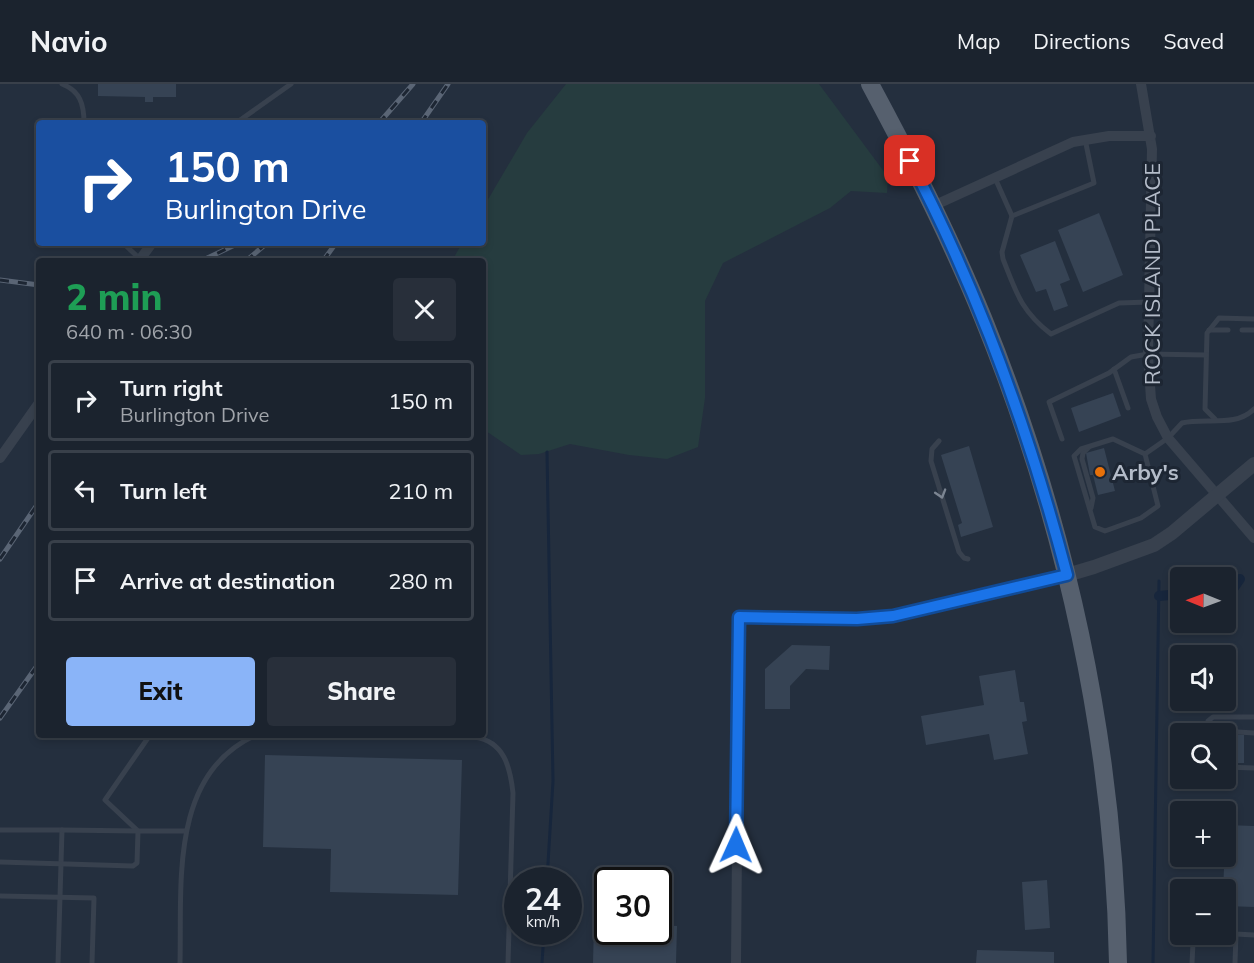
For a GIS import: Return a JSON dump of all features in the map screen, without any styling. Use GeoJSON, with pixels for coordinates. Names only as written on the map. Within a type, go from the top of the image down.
{"type":"FeatureCollection","features":[{"type":"Feature","properties":{"kind":"main road"},"geometry":{"type":"LineString","coordinates":[[870,84],[933,206],[976,303],[1004,374],[1040,479],[1067,575],[1086,662],[1103,766],[1113,871],[1118,963]]}},
{"type":"Feature","properties":{"kind":"street","name":"ROCK ISLAND PLACE"},"geometry":{"type":"LineString","coordinates":[[1141,84],[1151,136],[1148,354],[1152,399],[1157,417],[1168,438],[1254,538]]}},
{"type":"Feature","properties":{"kind":"street"},"geometry":{"type":"LineString","coordinates":[[933,206],[1057,148],[1086,139],[1109,136],[1151,136]]}},
{"type":"Feature","properties":{"kind":"street"},"geometry":{"type":"LineString","coordinates":[[141,258],[150,246]]}},
{"type":"Feature","properties":{"kind":"street"},"geometry":{"type":"LineString","coordinates":[[0,458],[36,407]]}},
{"type":"Feature","properties":{"kind":"street"},"geometry":{"type":"LineString","coordinates":[[736,963],[739,617],[857,619],[893,616],[1094,567],[1154,545],[1254,464]]}},
{"type":"Feature","properties":{"kind":"lane"},"geometry":{"type":"LineString","coordinates":[[64,84],[72,88],[82,100],[84,120]]}},
{"type":"Feature","properties":{"kind":"lane"},"geometry":{"type":"LineString","coordinates":[[240,120],[291,84]]}},
{"type":"Feature","properties":{"kind":"lane"},"geometry":{"type":"LineString","coordinates":[[1012,216],[1094,183],[1086,139]]}},
{"type":"Feature","properties":{"kind":"lane"},"geometry":{"type":"LineString","coordinates":[[994,177],[1012,216],[1002,252],[1003,259],[1021,303],[1051,334],[1119,303],[1149,302]]}},
{"type":"Feature","properties":{"kind":"lane"},"geometry":{"type":"LineString","coordinates":[[126,246],[137,258]]}},
{"type":"Feature","properties":{"kind":"lane"},"geometry":{"type":"LineString","coordinates":[[1218,420],[1211,417],[1205,409],[1207,333],[1219,318],[1254,319]]}},
{"type":"Feature","properties":{"kind":"lane"},"geometry":{"type":"LineString","coordinates":[[1209,330],[1228,330]]}},
{"type":"Feature","properties":{"kind":"lane"},"geometry":{"type":"LineString","coordinates":[[1242,330],[1254,330]]}},
{"type":"Feature","properties":{"kind":"lane"},"geometry":{"type":"LineString","coordinates":[[1062,439],[1049,402],[1114,369],[1131,357],[1148,354],[1206,355]]}},
{"type":"Feature","properties":{"kind":"lane"},"geometry":{"type":"LineString","coordinates":[[1114,369],[1128,408]]}},
{"type":"Feature","properties":{"kind":"lane"},"geometry":{"type":"LineString","coordinates":[[1145,454],[1168,438],[1182,423],[1238,419],[1247,416],[1254,409]]}},
{"type":"Feature","properties":{"kind":"lane"},"geometry":{"type":"LineString","coordinates":[[1113,439],[1145,454],[1158,506],[1141,518],[1105,531],[1095,527],[1074,456],[1081,449],[1113,439]]}},
{"type":"Feature","properties":{"kind":"lane"},"geometry":{"type":"LineString","coordinates":[[939,441],[932,449],[931,461],[959,552],[968,560]]}},
{"type":"Feature","properties":{"kind":"lane"},"geometry":{"type":"LineString","coordinates":[[1208,723],[1213,717],[1254,717]]}},
{"type":"Feature","properties":{"kind":"lane"},"geometry":{"type":"LineString","coordinates":[[1236,733],[1254,733]]}},
{"type":"Feature","properties":{"kind":"lane"},"geometry":{"type":"LineString","coordinates":[[0,862],[133,866],[137,863],[138,831],[105,800],[148,738]]}},
{"type":"Feature","properties":{"kind":"lane"},"geometry":{"type":"LineString","coordinates":[[180,963],[183,853],[189,815],[210,771],[225,754],[248,738]]}},
{"type":"Feature","properties":{"kind":"lane"},"geometry":{"type":"LineString","coordinates":[[481,738],[496,746],[503,755],[512,780],[508,963]]}},
{"type":"Feature","properties":{"kind":"lane"},"geometry":{"type":"LineString","coordinates":[[1236,767],[1254,768]]}},
{"type":"Feature","properties":{"kind":"lane"},"geometry":{"type":"LineString","coordinates":[[0,830],[186,831]]}},
{"type":"Feature","properties":{"kind":"lane"},"geometry":{"type":"LineString","coordinates":[[58,963],[62,830]]}},
{"type":"Feature","properties":{"kind":"lane"},"geometry":{"type":"LineString","coordinates":[[1,896],[94,898],[92,963]]}},
{"type":"Feature","properties":{"kind":"lane"},"geometry":{"type":"LineString","coordinates":[[1236,934],[1254,935]]}},
{"type":"Feature","properties":{"kind":"lane"},"geometry":{"type":"LineString","coordinates":[[1192,963],[1193,945]]}},
{"type":"Feature","properties":{"kind":"lane"},"geometry":{"type":"LineString","coordinates":[[1235,963],[1236,945]]}},
{"type":"Feature","properties":{"kind":"green space"},"geometry":{"type":"Polygon","coordinates":[[[566,84],[819,84],[888,177],[887,193],[851,191],[830,208],[723,263],[705,301],[705,398],[698,447],[667,459],[629,455],[570,444],[539,454],[521,455],[486,431],[486,258],[454,258],[460,246],[486,246],[486,203],[527,133],[566,84]]]}},
{"type":"Feature","properties":{"kind":"building"},"geometry":{"type":"Polygon","coordinates":[[[98,84],[176,84],[176,97],[153,97],[153,102],[145,102],[145,97],[98,96],[98,84]]]}},
{"type":"Feature","properties":{"kind":"building"},"geometry":{"type":"Polygon","coordinates":[[[1099,213],[1123,275],[1083,292],[1058,230],[1099,213]]]}},
{"type":"Feature","properties":{"kind":"building"},"geometry":{"type":"Polygon","coordinates":[[[1055,241],[1070,280],[1060,284],[1068,306],[1054,311],[1046,289],[1036,292],[1020,255],[1055,241]]]}},
{"type":"Feature","properties":{"kind":"building"},"geometry":{"type":"Polygon","coordinates":[[[1113,393],[1121,416],[1079,432],[1071,408],[1113,393]]]}},
{"type":"Feature","properties":{"kind":"building"},"geometry":{"type":"Polygon","coordinates":[[[969,446],[993,527],[961,537],[958,525],[962,523],[941,455],[969,446]]]}},
{"type":"Feature","properties":{"kind":"building","name":"Arby's"},"geometry":{"type":"Polygon","coordinates":[[[1104,448],[1115,491],[1098,495],[1093,475],[1090,475],[1086,453],[1104,448]]]}},
{"type":"Feature","properties":{"kind":"building"},"geometry":{"type":"Polygon","coordinates":[[[792,645],[830,646],[829,670],[806,669],[790,686],[790,709],[765,709],[765,669],[792,645]]]}},
{"type":"Feature","properties":{"kind":"building"},"geometry":{"type":"Polygon","coordinates":[[[1015,670],[1020,702],[1024,702],[1027,721],[1022,722],[1028,754],[994,760],[989,734],[926,745],[921,716],[984,705],[979,676],[1015,670]]]}},
{"type":"Feature","properties":{"kind":"building"},"geometry":{"type":"Polygon","coordinates":[[[1236,735],[1244,735],[1244,763],[1236,763],[1236,735]]]}},
{"type":"Feature","properties":{"kind":"building"},"geometry":{"type":"Polygon","coordinates":[[[265,755],[462,760],[458,895],[330,892],[331,849],[263,847],[265,755]]]}},
{"type":"Feature","properties":{"kind":"building"},"geometry":{"type":"Polygon","coordinates":[[[1236,825],[1254,826],[1254,907],[1236,906],[1236,879],[1224,879],[1224,867],[1236,867],[1236,825]]]}},
{"type":"Feature","properties":{"kind":"building"},"geometry":{"type":"Polygon","coordinates":[[[1047,880],[1050,928],[1025,930],[1022,882],[1047,880]]]}},
{"type":"Feature","properties":{"kind":"building"},"geometry":{"type":"Polygon","coordinates":[[[594,924],[594,945],[672,945],[672,926],[677,926],[676,963],[593,963],[594,924]]]}},
{"type":"Feature","properties":{"kind":"building"},"geometry":{"type":"Polygon","coordinates":[[[977,950],[1054,952],[1054,963],[976,963],[977,950]]]}},
{"type":"Feature","properties":{"kind":"waterway"},"geometry":{"type":"LineString","coordinates":[[547,452],[553,781],[548,867]]}},
{"type":"Feature","properties":{"kind":"waterway"},"geometry":{"type":"LineString","coordinates":[[1236,585],[1240,579]]}},
{"type":"Feature","properties":{"kind":"waterway"},"geometry":{"type":"LineString","coordinates":[[1153,963],[1159,581]]}},
{"type":"Feature","properties":{"kind":"waterway"},"geometry":{"type":"LineString","coordinates":[[1159,596],[1170,595]]}},
{"type":"Feature","properties":{"kind":"waterway"},"geometry":{"type":"LineString","coordinates":[[542,963],[543,945]]}},
{"type":"Feature","properties":{"kind":"railway"},"geometry":{"type":"LineString","coordinates":[[382,120],[413,84]]}},
{"type":"Feature","properties":{"kind":"railway"},"geometry":{"type":"LineString","coordinates":[[423,120],[448,84]]}},
{"type":"Feature","properties":{"kind":"railway"},"geometry":{"type":"LineString","coordinates":[[207,258],[233,246]]}},
{"type":"Feature","properties":{"kind":"railway"},"geometry":{"type":"LineString","coordinates":[[250,258],[264,246]]}},
{"type":"Feature","properties":{"kind":"railway"},"geometry":{"type":"LineString","coordinates":[[325,258],[334,246]]}},
{"type":"Feature","properties":{"kind":"railway"},"geometry":{"type":"LineString","coordinates":[[0,280],[36,285]]}},
{"type":"Feature","properties":{"kind":"railway"},"geometry":{"type":"LineString","coordinates":[[0,559],[36,506]]}},
{"type":"Feature","properties":{"kind":"railway"},"geometry":{"type":"LineString","coordinates":[[0,718],[36,667]]}},
{"type":"Feature","properties":{"kind":"place","name":"Arby's"},"geometry":{"type":"Point","coordinates":[1100,472]}},
{"type":"Feature","properties":{"kind":"route"},"geometry":{"type":"LineString","coordinates":[[736,845],[739,617],[857,619],[893,616],[1067,575],[1042,484],[1004,374],[958,260],[910,161]]}}]}
